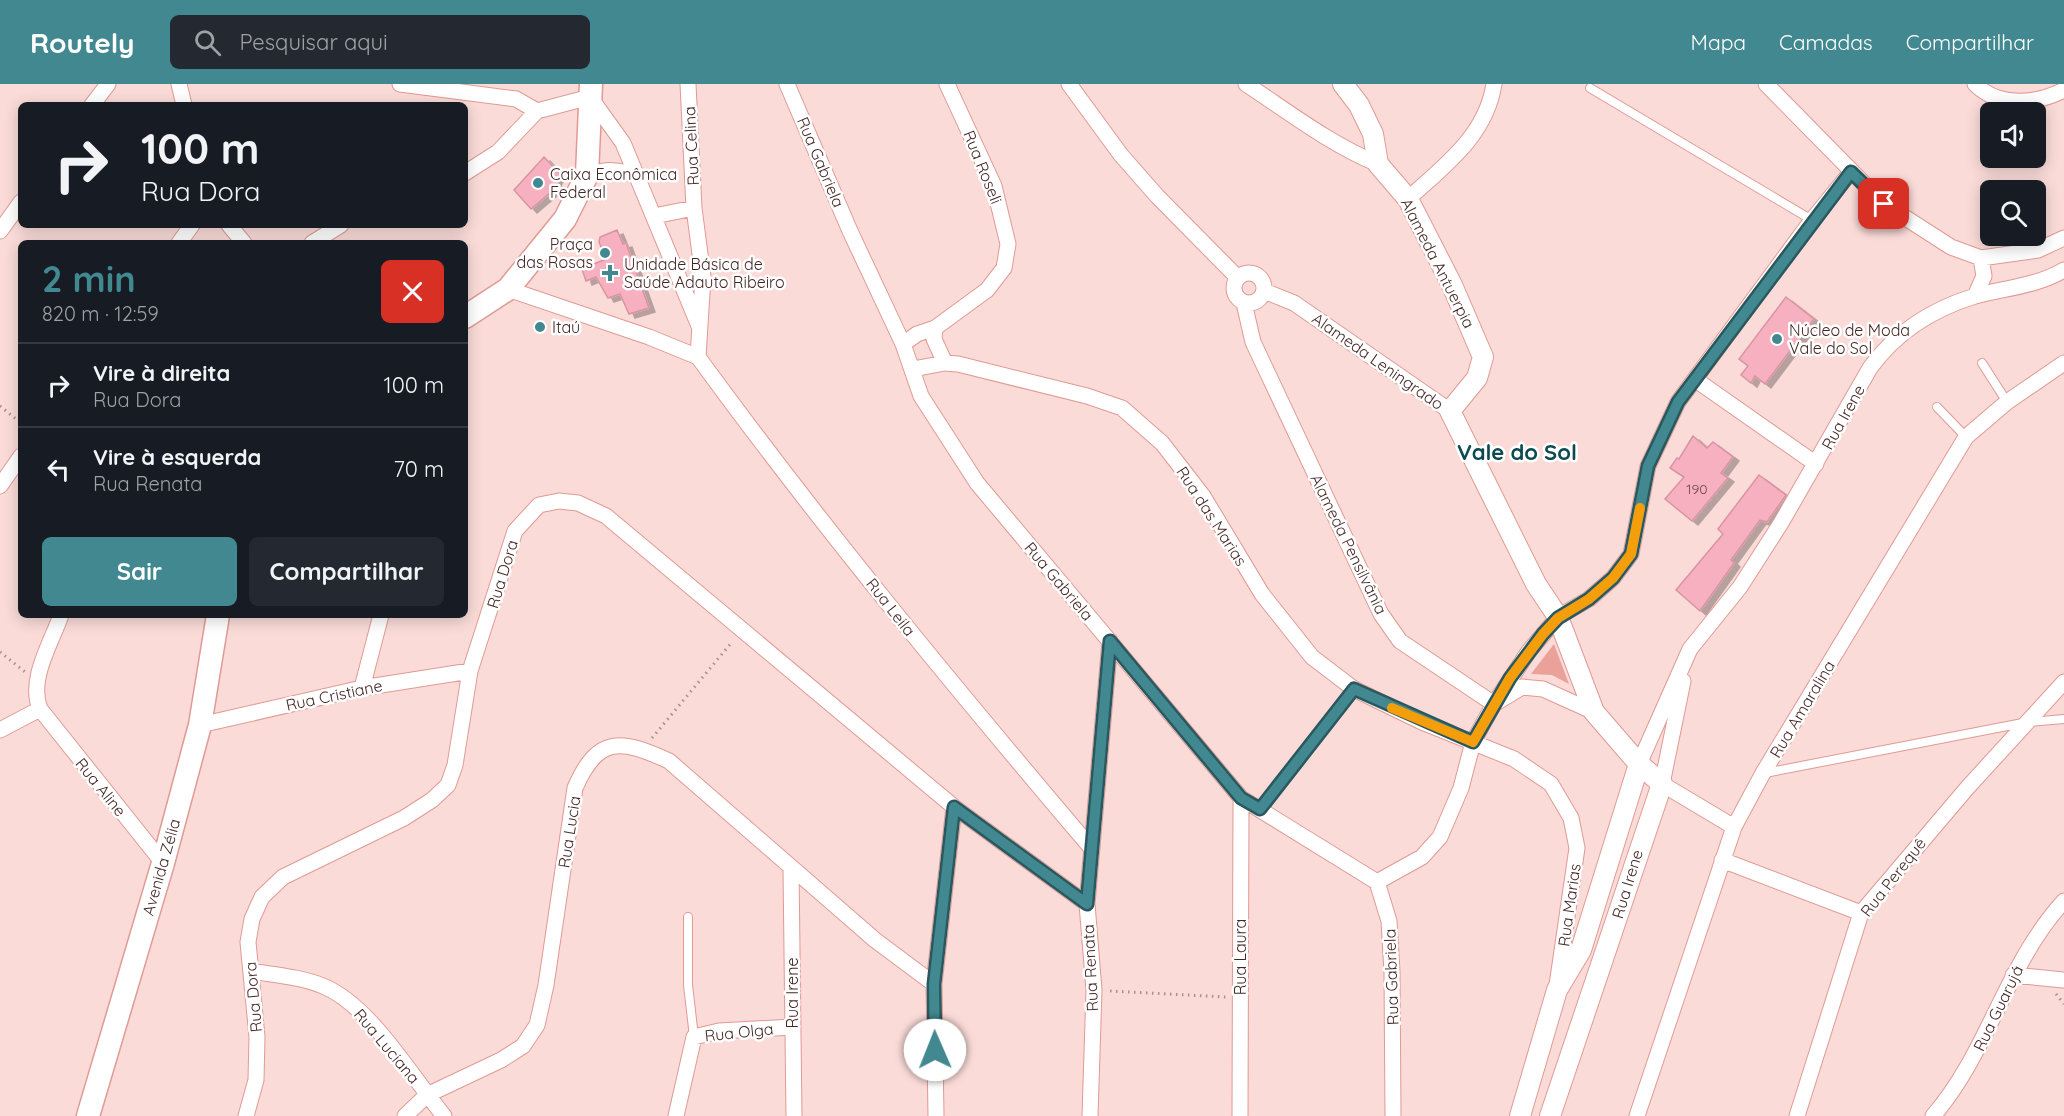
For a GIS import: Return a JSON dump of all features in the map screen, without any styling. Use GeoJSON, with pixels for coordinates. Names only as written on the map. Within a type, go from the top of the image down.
{"type":"FeatureCollection","features":[{"type":"Feature","properties":{"kind":"main road"},"geometry":{"type":"LineString","coordinates":[[468,315],[508,289],[565,219],[587,174],[591,91]]}},
{"type":"Feature","properties":{"kind":"main road","name":"Avenida Zélia"},"geometry":{"type":"LineString","coordinates":[[88,1116],[163,863],[200,725],[218,618]]}},
{"type":"Feature","properties":{"kind":"street"},"geometry":{"type":"LineString","coordinates":[[94,102],[108,84]]}},
{"type":"Feature","properties":{"kind":"street"},"geometry":{"type":"LineString","coordinates":[[179,84],[183,102]]}},
{"type":"Feature","properties":{"kind":"street"},"geometry":{"type":"LineString","coordinates":[[400,84],[516,99],[537,111]]}},
{"type":"Feature","properties":{"kind":"street","name":"Rua Celina"},"geometry":{"type":"LineString","coordinates":[[688,84],[694,208],[703,277],[698,357]]}},
{"type":"Feature","properties":{"kind":"street","name":"Rua Gabriela"},"geometry":{"type":"LineString","coordinates":[[787,84],[850,231],[903,344],[921,396],[977,483],[1241,798],[1377,882],[1389,921],[1392,972],[1393,1116]]}},
{"type":"Feature","properties":{"kind":"street","name":"Rua Roseli"},"geometry":{"type":"LineString","coordinates":[[903,344],[917,334],[935,328],[987,290],[1004,268],[1008,244],[994,186],[947,84]]}},
{"type":"Feature","properties":{"kind":"street"},"geometry":{"type":"LineString","coordinates":[[1069,84],[1121,155],[1156,196],[1237,277]]}},
{"type":"Feature","properties":{"kind":"street"},"geometry":{"type":"LineString","coordinates":[[1246,84],[1320,135],[1378,164]]}},
{"type":"Feature","properties":{"kind":"street"},"geometry":{"type":"LineString","coordinates":[[1343,84],[1359,105],[1373,134],[1378,164]]}},
{"type":"Feature","properties":{"kind":"street"},"geometry":{"type":"LineString","coordinates":[[1408,199],[1466,146],[1482,121],[1494,84]]}},
{"type":"Feature","properties":{"kind":"street"},"geometry":{"type":"LineString","coordinates":[[1766,84],[1884,204],[1951,247],[1981,258],[2038,250],[2064,238]]}},
{"type":"Feature","properties":{"kind":"street"},"geometry":{"type":"LineString","coordinates":[[1975,84],[1997,98],[2018,102],[2042,99],[2064,90]]}},
{"type":"Feature","properties":{"kind":"street"},"geometry":{"type":"LineString","coordinates":[[468,171],[498,152],[537,111],[591,91],[623,144],[699,326]]}},
{"type":"Feature","properties":{"kind":"street","name":"Alameda Antuerpia"},"geometry":{"type":"LineString","coordinates":[[1378,164],[1408,199],[1452,285],[1483,357],[1477,378],[1450,411]]}},
{"type":"Feature","properties":{"kind":"street"},"geometry":{"type":"LineString","coordinates":[[587,174],[603,170],[621,170],[637,176]]}},
{"type":"Feature","properties":{"kind":"street"},"geometry":{"type":"LineString","coordinates":[[1377,882],[1422,857],[1440,837],[1461,788],[1473,742],[1494,704],[1529,651],[1558,618],[1589,599],[1613,578],[1631,554],[1648,466],[1678,402],[1812,220],[1851,172]]}},
{"type":"Feature","properties":{"kind":"street"},"geometry":{"type":"LineString","coordinates":[[0,231],[18,206]]}},
{"type":"Feature","properties":{"kind":"street","name":"Rua Celina"},"geometry":{"type":"LineString","coordinates":[[654,216],[694,208]]}},
{"type":"Feature","properties":{"kind":"street"},"geometry":{"type":"LineString","coordinates":[[180,240],[190,228]]}},
{"type":"Feature","properties":{"kind":"street"},"geometry":{"type":"LineString","coordinates":[[232,228],[242,240]]}},
{"type":"Feature","properties":{"kind":"street"},"geometry":{"type":"LineString","coordinates":[[317,240],[336,228]]}},
{"type":"Feature","properties":{"kind":"street"},"geometry":{"type":"LineString","coordinates":[[1975,296],[1984,276],[1981,258]]}},
{"type":"Feature","properties":{"kind":"street","name":"Rua Irene"},"geometry":{"type":"LineString","coordinates":[[1557,990],[1581,950],[1639,764],[1690,649],[1740,587],[1816,464],[1881,352],[1915,323],[1975,296],[2027,284],[2064,270]]}},
{"type":"Feature","properties":{"kind":"street"},"geometry":{"type":"LineString","coordinates":[[1249,272],[1257,275],[1263,282],[1264,291],[1260,298],[1252,303],[1244,303],[1236,297],[1233,289],[1237,277],[1249,272]]}},
{"type":"Feature","properties":{"kind":"street"},"geometry":{"type":"LineString","coordinates":[[508,289],[649,337],[698,357]]}},
{"type":"Feature","properties":{"kind":"street","name":"Alameda Leningrado"},"geometry":{"type":"LineString","coordinates":[[1264,291],[1294,303],[1450,411],[1536,584],[1558,618],[1594,712]]}},
{"type":"Feature","properties":{"kind":"street","name":"Alameda Pensilvânia"},"geometry":{"type":"LineString","coordinates":[[1244,303],[1253,342],[1381,614],[1400,641],[1494,704]]}},
{"type":"Feature","properties":{"kind":"street"},"geometry":{"type":"LineString","coordinates":[[935,328],[934,339],[945,363]]}},
{"type":"Feature","properties":{"kind":"street","name":"Rua Leila"},"geometry":{"type":"LineString","coordinates":[[698,357],[789,479],[967,703],[1092,849]]}},
{"type":"Feature","properties":{"kind":"street","name":"Rua das Marias"},"geometry":{"type":"LineString","coordinates":[[913,369],[945,363],[1087,396],[1122,408],[1162,443],[1203,496],[1262,594],[1312,657],[1354,689],[1473,742]]}},
{"type":"Feature","properties":{"kind":"street","name":"Rua Amaralina"},"geometry":{"type":"LineString","coordinates":[[1637,1116],[1734,827],[1763,773],[1966,437],[2007,402],[2064,363]]}},
{"type":"Feature","properties":{"kind":"street"},"geometry":{"type":"LineString","coordinates":[[1696,380],[1816,464]]}},
{"type":"Feature","properties":{"kind":"street"},"geometry":{"type":"LineString","coordinates":[[0,486],[18,460]]}},
{"type":"Feature","properties":{"kind":"street","name":"Rua Dora"},"geometry":{"type":"LineString","coordinates":[[246,1116],[256,1069],[257,1037],[248,942],[252,919],[262,897],[284,878],[413,812],[432,800],[448,784],[455,765],[470,671],[515,531],[539,504],[558,501],[578,503],[606,516],[954,807],[1087,904]]}},
{"type":"Feature","properties":{"kind":"street"},"geometry":{"type":"LineString","coordinates":[[0,730],[40,709],[36,697],[36,680],[60,618]]}},
{"type":"Feature","properties":{"kind":"street"},"geometry":{"type":"LineString","coordinates":[[362,688],[380,618]]}},
{"type":"Feature","properties":{"kind":"street","name":"Rua Renata"},"geometry":{"type":"LineString","coordinates":[[1090,1116],[1094,990],[1087,904],[1110,641]]}},
{"type":"Feature","properties":{"kind":"street","name":"Rua Irene"},"geometry":{"type":"LineString","coordinates":[[1552,1110],[1662,784],[1690,649]]}},
{"type":"Feature","properties":{"kind":"street","name":"Rua Cristiane"},"geometry":{"type":"LineString","coordinates":[[200,725],[362,688],[470,671]]}},
{"type":"Feature","properties":{"kind":"street","name":"Rua Perequê"},"geometry":{"type":"LineString","coordinates":[[1797,1116],[1861,914],[1929,831],[2064,682]]}},
{"type":"Feature","properties":{"kind":"street"},"geometry":{"type":"LineString","coordinates":[[1494,704],[1522,687],[1544,689],[1594,712],[1639,764],[1662,784],[1734,827]]}},
{"type":"Feature","properties":{"kind":"street","name":"Rua Aline"},"geometry":{"type":"LineString","coordinates":[[40,709],[163,863]]}},
{"type":"Feature","properties":{"kind":"street","name":"Rua Marias"},"geometry":{"type":"LineString","coordinates":[[1473,742],[1514,759],[1551,784],[1571,818],[1577,848],[1557,990],[1522,1108]]}},
{"type":"Feature","properties":{"kind":"street","name":"Rua Lucia"},"geometry":{"type":"LineString","coordinates":[[405,1116],[427,1095],[501,1060],[523,1046],[537,1025],[546,985],[575,788],[585,766],[598,752],[616,745],[643,749],[669,761],[875,940],[934,984]]}},
{"type":"Feature","properties":{"kind":"street","name":"Rua Laura"},"geometry":{"type":"LineString","coordinates":[[1240,1116],[1241,798]]}},
{"type":"Feature","properties":{"kind":"street"},"geometry":{"type":"LineString","coordinates":[[936,1116],[934,984],[954,807]]}},
{"type":"Feature","properties":{"kind":"street"},"geometry":{"type":"LineString","coordinates":[[1722,860],[1861,914]]}},
{"type":"Feature","properties":{"kind":"street","name":"Rua Irene"},"geometry":{"type":"LineString","coordinates":[[791,869],[794,1116]]}},
{"type":"Feature","properties":{"kind":"street","name":"Rua Guarujá"},"geometry":{"type":"LineString","coordinates":[[1933,1116],[1953,1093],[1978,1051],[2013,975],[2044,923],[2064,901]]}},
{"type":"Feature","properties":{"kind":"street","name":"Rua Luciana"},"geometry":{"type":"LineString","coordinates":[[251,971],[324,986],[353,1006],[390,1045],[444,1116]]}},
{"type":"Feature","properties":{"kind":"street"},"geometry":{"type":"LineString","coordinates":[[2013,975],[2064,980]]}},
{"type":"Feature","properties":{"kind":"street","name":"Rua Olga"},"geometry":{"type":"LineString","coordinates":[[676,1116],[694,1037],[719,1031],[792,1027]]}},
{"type":"Feature","properties":{"kind":"street"},"geometry":{"type":"LineString","coordinates":[[1538,1049],[1569,1059]]}},
{"type":"Feature","properties":{"kind":"street"},"geometry":{"type":"LineString","coordinates":[[1522,1108],[1552,1110]]}},
{"type":"Feature","properties":{"kind":"lane"},"geometry":{"type":"LineString","coordinates":[[1590,88],[1812,220]]}},
{"type":"Feature","properties":{"kind":"lane"},"geometry":{"type":"LineString","coordinates":[[1982,363],[2007,402]]}},
{"type":"Feature","properties":{"kind":"lane"},"geometry":{"type":"LineString","coordinates":[[1937,407],[1966,437]]}},
{"type":"Feature","properties":{"kind":"lane"},"geometry":{"type":"LineString","coordinates":[[1260,809],[1354,689]]}},
{"type":"Feature","properties":{"kind":"lane"},"geometry":{"type":"LineString","coordinates":[[1763,773],[2028,722],[2064,719]]}},
{"type":"Feature","properties":{"kind":"lane"},"geometry":{"type":"LineString","coordinates":[[688,918],[688,984],[694,1037]]}},
{"type":"Feature","properties":{"kind":"path"},"geometry":{"type":"LineString","coordinates":[[0,406],[18,421]]}},
{"type":"Feature","properties":{"kind":"path"},"geometry":{"type":"LineString","coordinates":[[643,749],[741,631]]}},
{"type":"Feature","properties":{"kind":"path"},"geometry":{"type":"LineString","coordinates":[[0,652],[36,680]]}},
{"type":"Feature","properties":{"kind":"path"},"geometry":{"type":"LineString","coordinates":[[1094,990],[1240,998]]}},
{"type":"Feature","properties":{"kind":"shaded area"},"geometry":{"type":"Polygon","coordinates":[[[1554,644],[1569,684],[1552,675],[1531,674],[1554,644]]]}},
{"type":"Feature","properties":{"kind":"building","name":"Caixa Econômica Federal"},"geometry":{"type":"Polygon","coordinates":[[[544,157],[560,174],[555,181],[558,186],[531,209],[514,190],[544,157]]]}},
{"type":"Feature","properties":{"kind":"building","name":"Unidade Básica de Saúde Adauto Ribeiro"},"geometry":{"type":"Polygon","coordinates":[[[617,230],[623,244],[626,243],[649,308],[629,314],[620,294],[608,298],[596,277],[586,281],[582,269],[606,259],[599,242],[600,237],[617,230]]]}},
{"type":"Feature","properties":{"kind":"building","name":"Núcleo de Moda Vale do Sol"},"geometry":{"type":"Polygon","coordinates":[[[1786,297],[1814,319],[1765,384],[1755,376],[1751,383],[1741,375],[1748,366],[1739,359],[1786,297]]]}},
{"type":"Feature","properties":{"kind":"building"},"geometry":{"type":"Polygon","coordinates":[[[1693,436],[1707,448],[1713,442],[1733,457],[1721,473],[1728,478],[1692,521],[1665,499],[1684,477],[1670,468],[1677,458],[1679,459],[1693,436]]]}},
{"type":"Feature","properties":{"kind":"building"},"geometry":{"type":"Polygon","coordinates":[[[1759,475],[1786,495],[1767,522],[1760,520],[1731,560],[1734,563],[1700,611],[1676,590],[1723,534],[1718,529],[1759,475]]]}},
{"type":"Feature","properties":{"kind":"slow traffic"},"geometry":{"type":"LineString","coordinates":[[1392,708],[1473,742],[1510,678],[1543,634],[1558,618],[1589,599],[1613,578],[1631,554],[1640,508]]}},
{"type":"Feature","properties":{"kind":"place","name":"Caixa Econômica Federal"},"geometry":{"type":"Point","coordinates":[538,183]}},
{"type":"Feature","properties":{"kind":"place","name":"Praça das Rosas"},"geometry":{"type":"Point","coordinates":[605,253]}},
{"type":"Feature","properties":{"kind":"place","name":"Unidade Básica de Saúde Adauto Ribeiro"},"geometry":{"type":"Point","coordinates":[610,273]}},
{"type":"Feature","properties":{"kind":"place","name":"Itaú"},"geometry":{"type":"Point","coordinates":[540,327]}},
{"type":"Feature","properties":{"kind":"place","name":"Núcleo de Moda Vale do Sol"},"geometry":{"type":"Point","coordinates":[1777,339]}},
{"type":"Feature","properties":{"kind":"district","name":"Vale do Sol"},"geometry":{"type":"Point","coordinates":[1517,452]}},
{"type":"Feature","properties":{"kind":"route"},"geometry":{"type":"LineString","coordinates":[[935,1050],[934,984],[954,807],[1087,904],[1110,641],[1241,798],[1260,809],[1354,689],[1422,722],[1473,742],[1510,678],[1543,634],[1558,618],[1589,599],[1613,578],[1631,554],[1648,466],[1678,402],[1812,220],[1851,172],[1884,204]]}}]}
